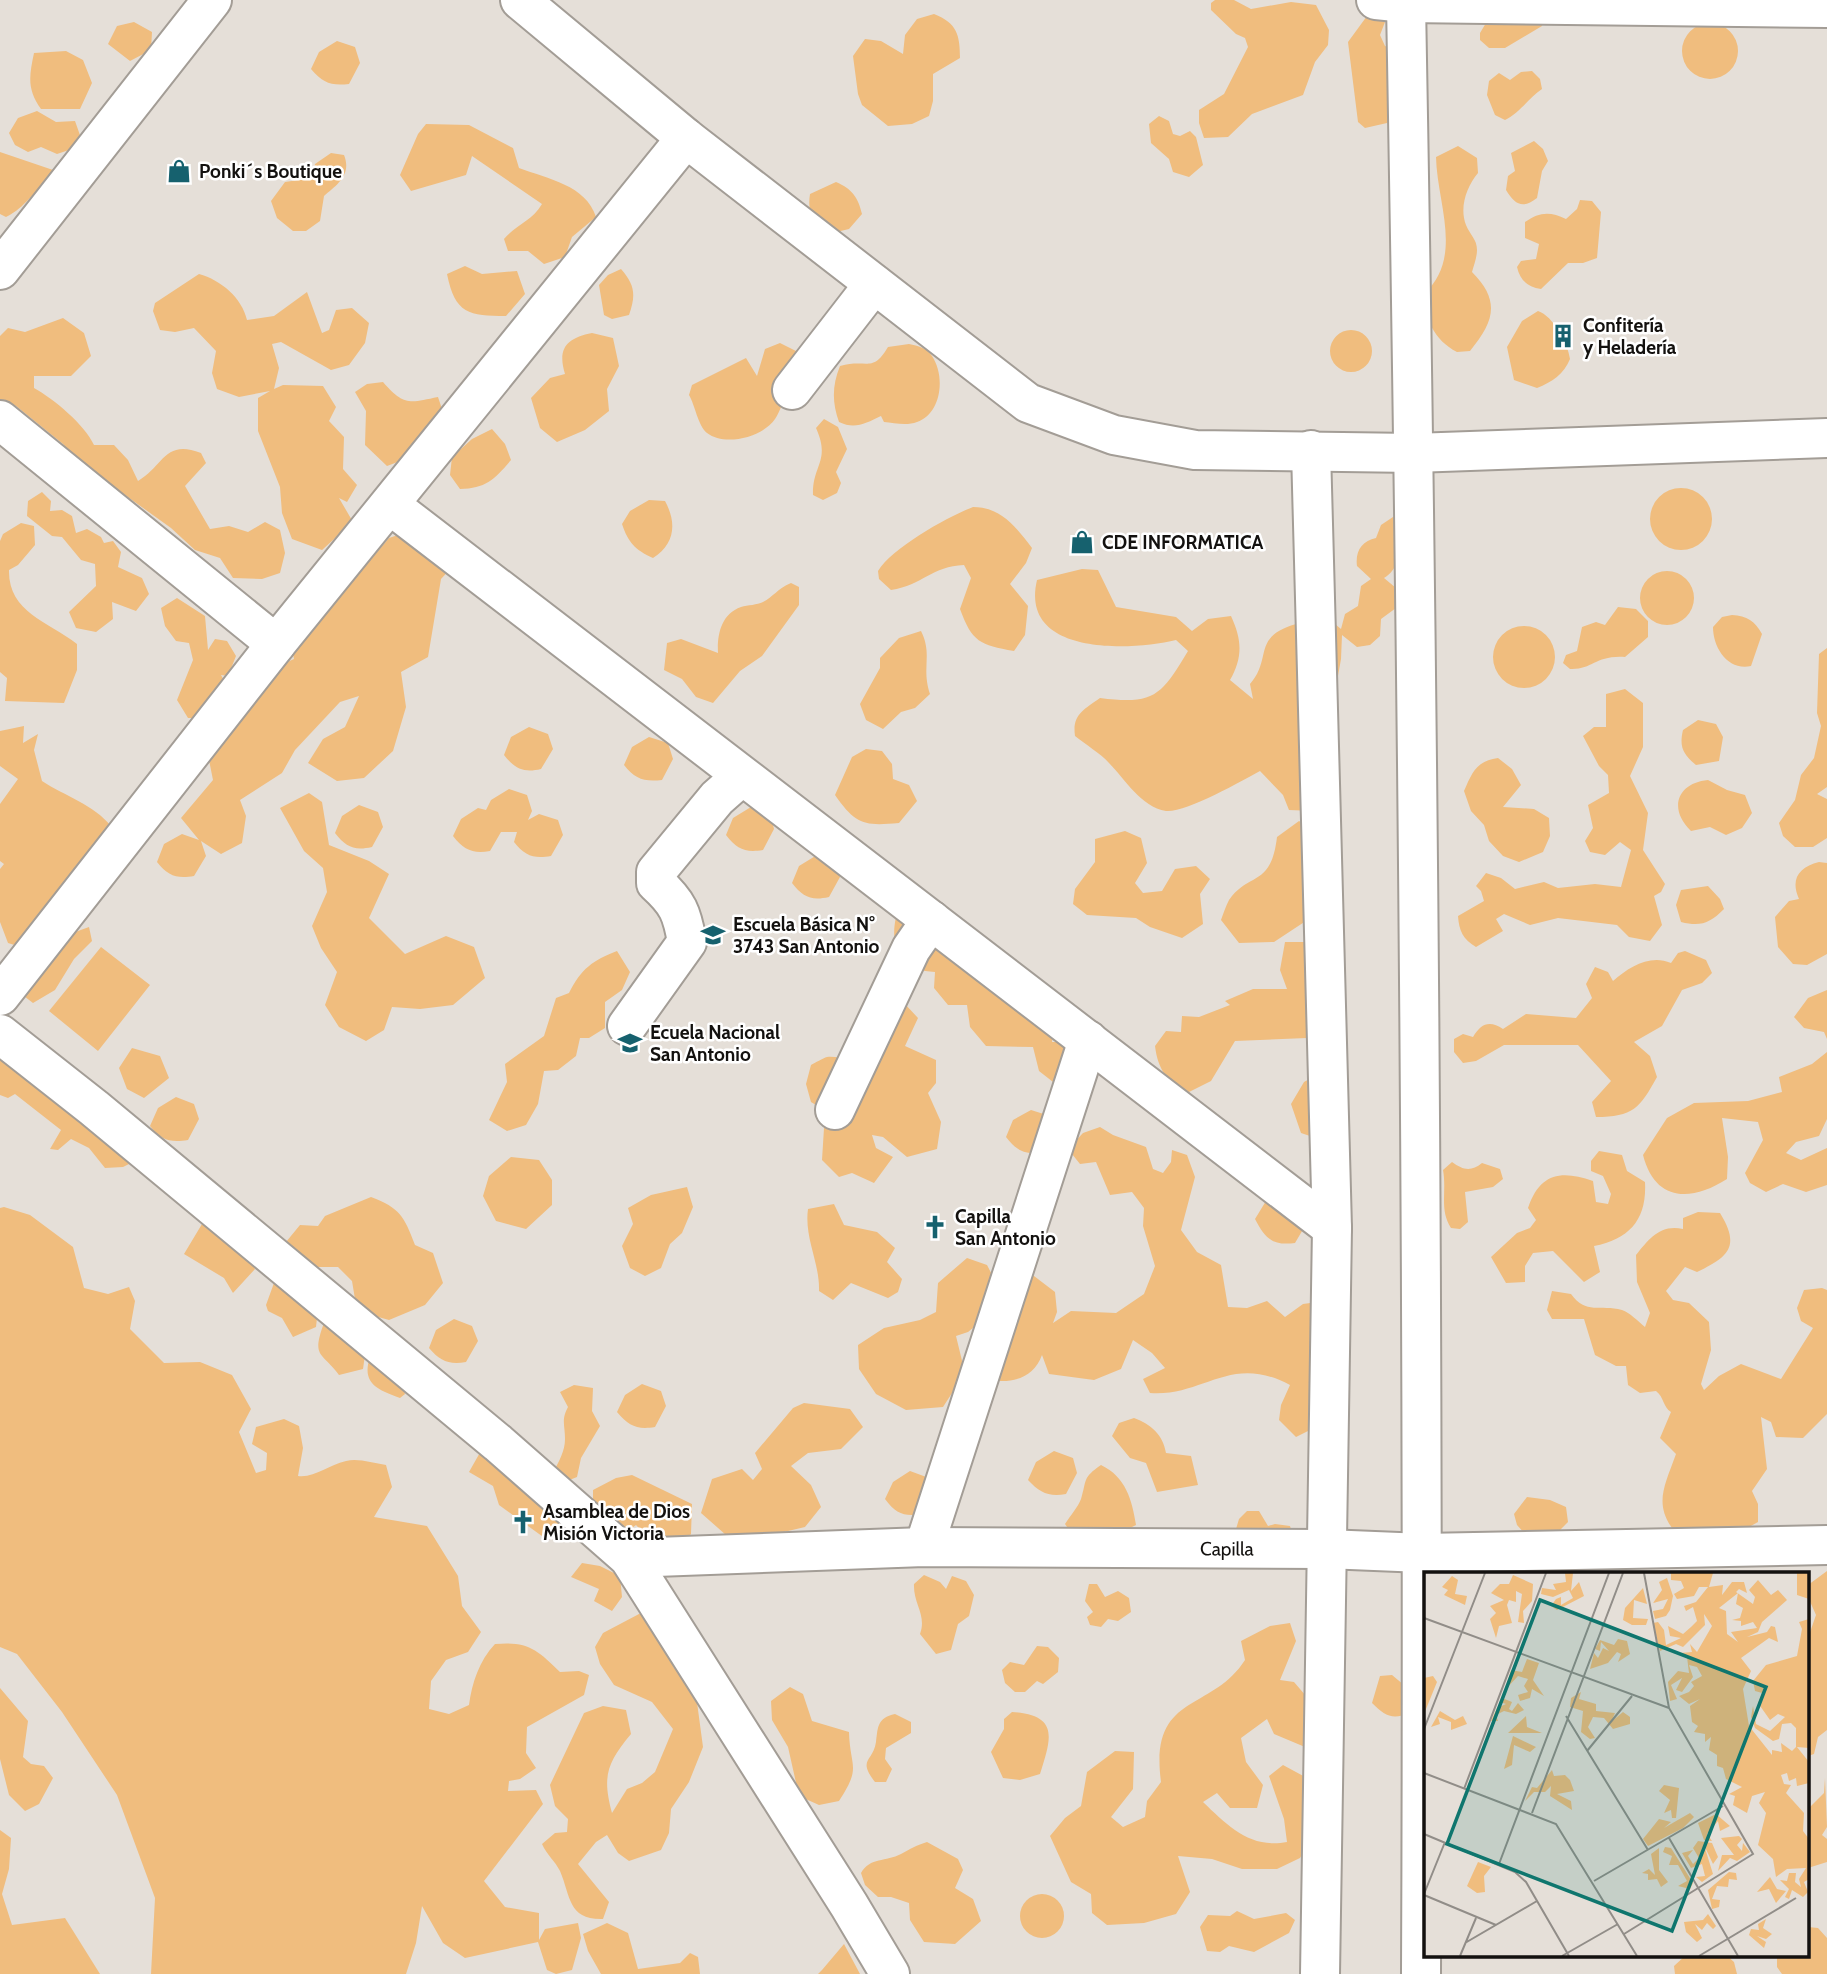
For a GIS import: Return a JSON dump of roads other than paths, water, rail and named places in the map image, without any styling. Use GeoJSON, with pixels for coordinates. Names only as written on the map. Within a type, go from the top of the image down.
{"type":"FeatureCollection","features":[{"type":"Feature","properties":{"kind":"street"},"geometry":{"type":"LineString","coordinates":[[0,270],[212,0]]}},
{"type":"Feature","properties":{"kind":"street"},"geometry":{"type":"LineString","coordinates":[[520,0],[686,138],[1028,403],[1114,435],[1195,450],[1414,453],[1827,438]]}},
{"type":"Feature","properties":{"kind":"street"},"geometry":{"type":"LineString","coordinates":[[1421,1974],[1423,1553],[1414,453],[1391,2],[1827,8]]}},
{"type":"Feature","properties":{"kind":"street"},"geometry":{"type":"LineString","coordinates":[[0,996],[276,645],[686,138]]}},
{"type":"Feature","properties":{"kind":"street"},"geometry":{"type":"LineString","coordinates":[[792,390],[874,284]]}},
{"type":"Feature","properties":{"kind":"street"},"geometry":{"type":"LineString","coordinates":[[0,420],[276,645]]}},
{"type":"Feature","properties":{"kind":"street"},"geometry":{"type":"LineString","coordinates":[[1311,450],[1332,1228],[1320,1974]]}},
{"type":"Feature","properties":{"kind":"street"},"geometry":{"type":"LineString","coordinates":[[390,505],[1332,1228]]}},
{"type":"Feature","properties":{"kind":"street"},"geometry":{"type":"LineString","coordinates":[[627,1027],[687,942],[682,913],[671,897],[656,883],[656,872],[717,798],[743,776]]}},
{"type":"Feature","properties":{"kind":"street"},"geometry":{"type":"LineString","coordinates":[[835,1110],[911,949],[932,920]]}},
{"type":"Feature","properties":{"kind":"street"},"geometry":{"type":"LineString","coordinates":[[0,1034],[94,1108],[498,1443],[629,1559],[890,1974]]}},
{"type":"Feature","properties":{"kind":"street"},"geometry":{"type":"LineString","coordinates":[[924,1546],[1088,1040]]}},
{"type":"Feature","properties":{"kind":"street","name":"Capilla"},"geometry":{"type":"LineString","coordinates":[[629,1559],[924,1546],[1326,1549],[1423,1553],[1827,1545]]}},
{"type":"Feature","properties":{"kind":"place","name":"Ponki´s Boutique"},"geometry":{"type":"Point","coordinates":[179,171]}},
{"type":"Feature","properties":{"kind":"place","name":"Confitería y Heladería"},"geometry":{"type":"Point","coordinates":[1563,336]}},
{"type":"Feature","properties":{"kind":"place","name":"CDE INFORMATICA"},"geometry":{"type":"Point","coordinates":[1082,542]}},
{"type":"Feature","properties":{"kind":"place","name":"Escuela Básica N° 3743 San Antonio"},"geometry":{"type":"Point","coordinates":[713,935]}},
{"type":"Feature","properties":{"kind":"place","name":"Ecuela Nacional San Antonio"},"geometry":{"type":"Point","coordinates":[630,1043]}},
{"type":"Feature","properties":{"kind":"place","name":"Capilla San Antonio"},"geometry":{"type":"Point","coordinates":[935,1227]}},
{"type":"Feature","properties":{"kind":"place","name":"Asamblea de Dios Misión Victoria"},"geometry":{"type":"Point","coordinates":[523,1522]}}]}
